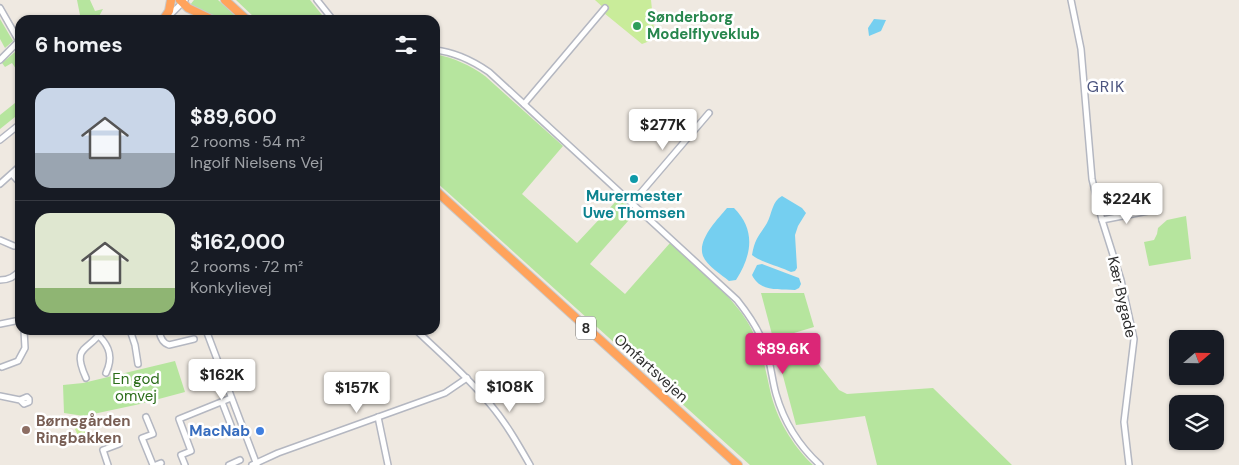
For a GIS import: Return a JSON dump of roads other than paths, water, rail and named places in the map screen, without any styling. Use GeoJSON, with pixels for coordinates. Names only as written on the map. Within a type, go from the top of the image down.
{"type":"FeatureCollection","features":[{"type":"Feature","properties":{"kind":"highway"},"geometry":{"type":"LineString","coordinates":[[167,15],[171,0]]}},
{"type":"Feature","properties":{"kind":"highway"},"geometry":{"type":"LineString","coordinates":[[226,0],[242,15]]}},
{"type":"Feature","properties":{"kind":"highway"},"geometry":{"type":"LineString","coordinates":[[183,1],[188,8],[203,15]]}},
{"type":"Feature","properties":{"kind":"highway","name":"Omfartsvejen"},"geometry":{"type":"LineString","coordinates":[[440,195],[738,465]]}},
{"type":"Feature","properties":{"kind":"street"},"geometry":{"type":"LineString","coordinates":[[317,0],[329,15]]}},
{"type":"Feature","properties":{"kind":"street","name":"Kær Bygade"},"geometry":{"type":"LineString","coordinates":[[1070,0],[1081,49],[1092,179],[1102,220],[1121,280],[1134,340],[1124,422],[1129,465]]}},
{"type":"Feature","properties":{"kind":"street"},"geometry":{"type":"LineString","coordinates":[[169,15],[183,1]]}},
{"type":"Feature","properties":{"kind":"street"},"geometry":{"type":"LineString","coordinates":[[0,8],[15,34]]}},
{"type":"Feature","properties":{"kind":"street"},"geometry":{"type":"LineString","coordinates":[[524,104],[605,8]]}},
{"type":"Feature","properties":{"kind":"street"},"geometry":{"type":"LineString","coordinates":[[0,60],[15,46]]}},
{"type":"Feature","properties":{"kind":"street"},"geometry":{"type":"LineString","coordinates":[[440,51],[459,55],[489,72],[730,293],[746,311],[758,330],[766,350],[776,393],[787,422],[803,447],[820,465]]}},
{"type":"Feature","properties":{"kind":"street"},"geometry":{"type":"LineString","coordinates":[[632,203],[709,113]]}},
{"type":"Feature","properties":{"kind":"street"},"geometry":{"type":"LineString","coordinates":[[0,140],[15,128]]}},
{"type":"Feature","properties":{"kind":"street"},"geometry":{"type":"LineString","coordinates":[[0,184],[15,171]]}},
{"type":"Feature","properties":{"kind":"street"},"geometry":{"type":"LineString","coordinates":[[12,174],[15,177]]}},
{"type":"Feature","properties":{"kind":"street"},"geometry":{"type":"LineString","coordinates":[[1102,220],[1148,211]]}},
{"type":"Feature","properties":{"kind":"street"},"geometry":{"type":"LineString","coordinates":[[0,240],[15,246]]}},
{"type":"Feature","properties":{"kind":"street"},"geometry":{"type":"LineString","coordinates":[[0,280],[7,280],[15,276]]}},
{"type":"Feature","properties":{"kind":"street"},"geometry":{"type":"LineString","coordinates":[[0,324],[15,321]]}},
{"type":"Feature","properties":{"kind":"street"},"geometry":{"type":"LineString","coordinates":[[2,367],[18,361],[25,348],[24,335]]}},
{"type":"Feature","properties":{"kind":"street"},"geometry":{"type":"LineString","coordinates":[[132,335],[138,364]]}},
{"type":"Feature","properties":{"kind":"street"},"geometry":{"type":"LineString","coordinates":[[160,335],[162,340],[169,345],[194,339]]}},
{"type":"Feature","properties":{"kind":"street"},"geometry":{"type":"LineString","coordinates":[[208,335],[255,464],[278,453],[442,394],[467,378]]}},
{"type":"Feature","properties":{"kind":"street"},"geometry":{"type":"LineString","coordinates":[[421,335],[467,378],[498,414],[530,465]]}},
{"type":"Feature","properties":{"kind":"street"},"geometry":{"type":"LineString","coordinates":[[86,378],[80,362],[81,352],[85,346],[99,336],[107,346],[110,355],[110,366],[106,373]]}},
{"type":"Feature","properties":{"kind":"street"},"geometry":{"type":"LineString","coordinates":[[0,396],[20,400]]}},
{"type":"Feature","properties":{"kind":"street"},"geometry":{"type":"LineString","coordinates":[[184,465],[181,455],[192,451],[179,419],[231,398]]}},
{"type":"Feature","properties":{"kind":"street"},"geometry":{"type":"LineString","coordinates":[[222,402],[232,428]]}},
{"type":"Feature","properties":{"kind":"street"},"geometry":{"type":"LineString","coordinates":[[146,417],[153,434]]}},
{"type":"Feature","properties":{"kind":"street"},"geometry":{"type":"LineString","coordinates":[[378,417],[388,465]]}},
{"type":"Feature","properties":{"kind":"street"},"geometry":{"type":"LineString","coordinates":[[156,464],[142,438],[160,431]]}},
{"type":"Feature","properties":{"kind":"street"},"geometry":{"type":"LineString","coordinates":[[108,465],[103,450],[119,444]]}},
{"type":"Feature","properties":{"kind":"street"},"geometry":{"type":"LineString","coordinates":[[230,465],[240,460]]}},
{"type":"Feature","properties":{"kind":"water"},"geometry":{"type":"Polygon","coordinates":[[[874,19],[886,20],[881,31],[869,36],[868,28],[874,19]]]}},
{"type":"Feature","properties":{"kind":"water"},"geometry":{"type":"Polygon","coordinates":[[[782,196],[802,208],[806,213],[795,235],[797,268],[791,272],[752,255],[756,241],[767,223],[774,204],[782,196]]]}},
{"type":"Feature","properties":{"kind":"water"},"geometry":{"type":"Polygon","coordinates":[[[727,208],[734,208],[741,216],[749,234],[746,261],[736,280],[729,281],[708,263],[703,256],[702,250],[709,230],[727,208]]]}},
{"type":"Feature","properties":{"kind":"water"},"geometry":{"type":"Polygon","coordinates":[[[762,264],[799,278],[801,284],[799,288],[795,290],[776,289],[760,284],[752,275],[757,265],[762,264]]]}},
{"type":"Feature","properties":{"kind":"place","name":"Sønderborg Modelflyveklub"},"geometry":{"type":"Point","coordinates":[637,26]}},
{"type":"Feature","properties":{"kind":"place","name":"Murermester Uwe Thomsen"},"geometry":{"type":"Point","coordinates":[634,179]}},
{"type":"Feature","properties":{"kind":"place","name":"Børnegården Ringbakken"},"geometry":{"type":"Point","coordinates":[26,430]}},
{"type":"Feature","properties":{"kind":"place","name":"MacNab"},"geometry":{"type":"Point","coordinates":[260,431]}},
{"type":"Feature","properties":{"kind":"district","name":"GRIK"},"geometry":{"type":"Point","coordinates":[1106,86]}},
{"type":"Feature","properties":{"kind":"park label","name":"En god omvej"},"geometry":{"type":"Point","coordinates":[136,388]}}]}
